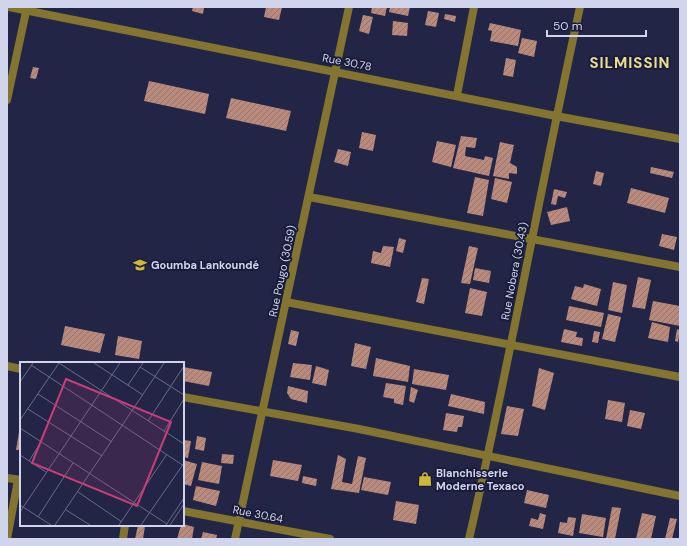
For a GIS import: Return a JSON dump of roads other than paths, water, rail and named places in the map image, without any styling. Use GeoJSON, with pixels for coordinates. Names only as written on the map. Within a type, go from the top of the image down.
{"type":"FeatureCollection","features":[{"type":"Feature","properties":{"kind":"street","name":"Rue 30.78"},"geometry":{"type":"LineString","coordinates":[[9,7],[27,9],[556,116],[680,139]]}},
{"type":"Feature","properties":{"kind":"street","name":"Rue Pougo (30.59)"},"geometry":{"type":"LineString","coordinates":[[236,539],[238,521],[350,7]]}},
{"type":"Feature","properties":{"kind":"street"},"geometry":{"type":"LineString","coordinates":[[457,95],[474,7]]}},
{"type":"Feature","properties":{"kind":"street","name":"Rue Nobera (30.43)"},"geometry":{"type":"LineString","coordinates":[[469,539],[488,455],[556,116],[580,7]]}},
{"type":"Feature","properties":{"kind":"street"},"geometry":{"type":"LineString","coordinates":[[7,100],[27,9]]}},
{"type":"Feature","properties":{"kind":"street"},"geometry":{"type":"LineString","coordinates":[[309,197],[680,267]]}},
{"type":"Feature","properties":{"kind":"street"},"geometry":{"type":"LineString","coordinates":[[286,302],[680,377]]}},
{"type":"Feature","properties":{"kind":"street"},"geometry":{"type":"LineString","coordinates":[[7,366],[20,368]]}},
{"type":"Feature","properties":{"kind":"street"},"geometry":{"type":"LineString","coordinates":[[184,397],[488,455],[680,496]]}},
{"type":"Feature","properties":{"kind":"street"},"geometry":{"type":"LineString","coordinates":[[7,478],[20,480],[7,539]]}},
{"type":"Feature","properties":{"kind":"street","name":"Rue 30.64"},"geometry":{"type":"LineString","coordinates":[[184,511],[330,539]]}},
{"type":"Feature","properties":{"kind":"street"},"geometry":{"type":"LineString","coordinates":[[123,539],[125,526]]}},
{"type":"Feature","properties":{"kind":"place","name":"Goumba Lankoundé"},"geometry":{"type":"Point","coordinates":[140,265]}},
{"type":"Feature","properties":{"kind":"place","name":"Blanchisserie Moderne Texaco"},"geometry":{"type":"Point","coordinates":[425,479]}},
{"type":"Feature","properties":{"kind":"district","name":"SILMISSIN"},"geometry":{"type":"Point","coordinates":[630,63]}}]}
